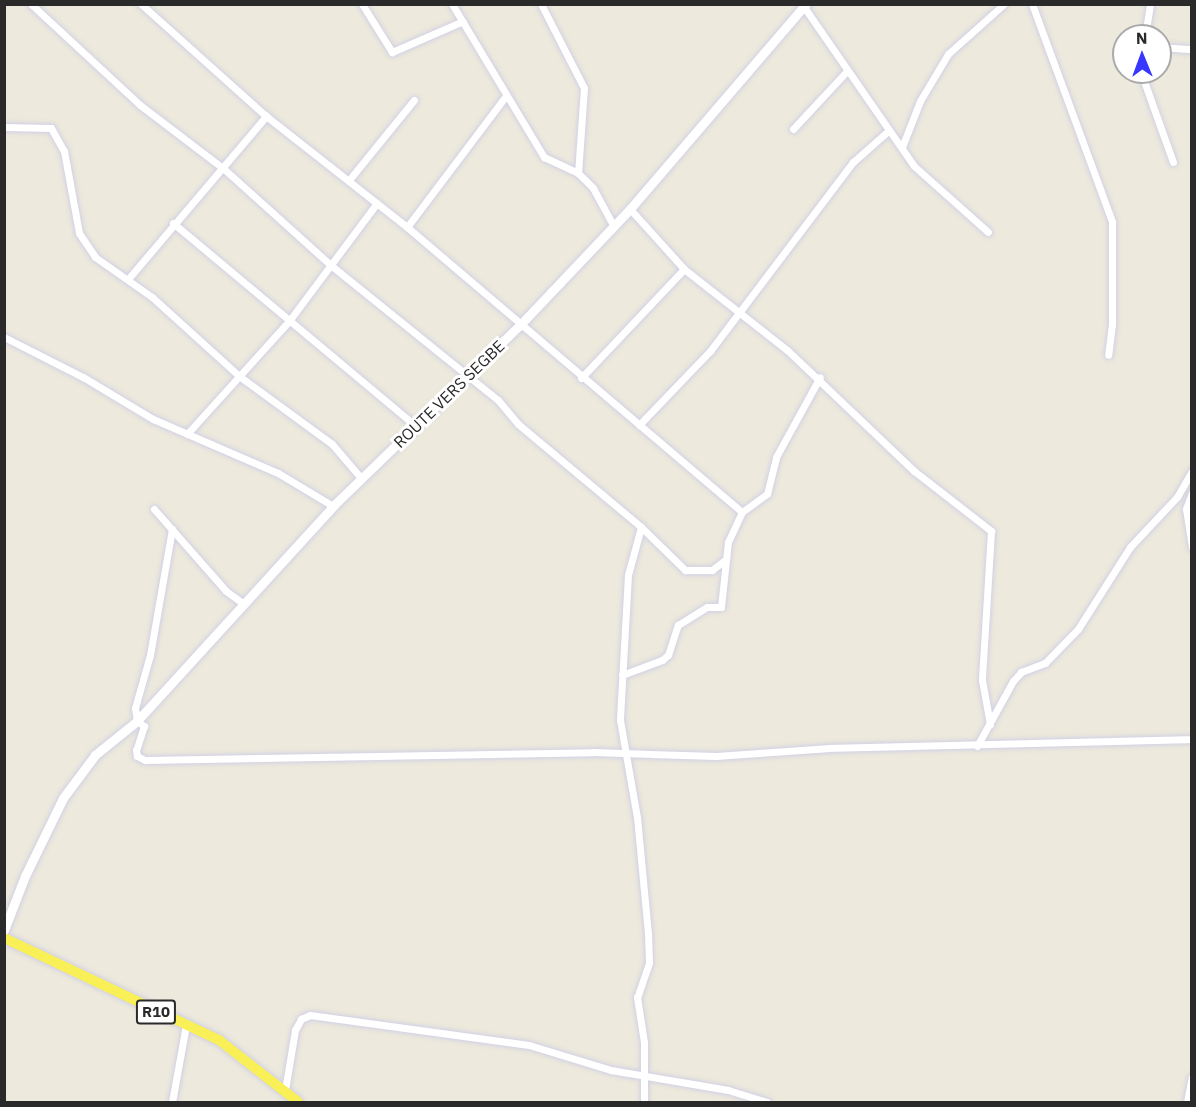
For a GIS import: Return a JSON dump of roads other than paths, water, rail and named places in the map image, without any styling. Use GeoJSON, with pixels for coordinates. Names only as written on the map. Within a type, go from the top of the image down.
{"type":"FeatureCollection","features":[{"type":"Feature","properties":{"kind":"main road","name":"ROUTE VERS SEGBE"},"geometry":{"type":"LineString","coordinates":[[4,930],[30,866],[63,798],[95,755],[137,721],[241,602],[333,506],[469,377],[630,209],[805,6]]}},
{"type":"Feature","properties":{"kind":"main road","name":"R10"},"geometry":{"type":"LineString","coordinates":[[4,938],[219,1040],[298,1102]]}},
{"type":"Feature","properties":{"kind":"street"},"geometry":{"type":"LineString","coordinates":[[31,4],[140,105],[224,169],[333,267],[498,400],[518,424],[641,527],[685,570],[712,570],[726,559]]}},
{"type":"Feature","properties":{"kind":"street"},"geometry":{"type":"LineString","coordinates":[[141,4],[266,116],[407,227],[519,326],[742,512]]}},
{"type":"Feature","properties":{"kind":"street"},"geometry":{"type":"LineString","coordinates":[[362,4],[392,52],[463,21]]}},
{"type":"Feature","properties":{"kind":"street"},"geometry":{"type":"LineString","coordinates":[[452,4],[505,97],[544,157],[578,173],[593,188],[613,225]]}},
{"type":"Feature","properties":{"kind":"street"},"geometry":{"type":"LineString","coordinates":[[541,4],[584,88],[578,173]]}},
{"type":"Feature","properties":{"kind":"street"},"geometry":{"type":"LineString","coordinates":[[902,147],[920,100],[948,54],[1004,4]]}},
{"type":"Feature","properties":{"kind":"street"},"geometry":{"type":"LineString","coordinates":[[1032,4],[1112,222],[1112,324],[1108,355]]}},
{"type":"Feature","properties":{"kind":"street"},"geometry":{"type":"LineString","coordinates":[[1147,24],[1150,4]]}},
{"type":"Feature","properties":{"kind":"street"},"geometry":{"type":"LineString","coordinates":[[805,6],[887,132],[937,190],[988,232]]}},
{"type":"Feature","properties":{"kind":"street"},"geometry":{"type":"LineString","coordinates":[[1172,48],[1191,49]]}},
{"type":"Feature","properties":{"kind":"street"},"geometry":{"type":"LineString","coordinates":[[793,129],[846,72]]}},
{"type":"Feature","properties":{"kind":"street"},"geometry":{"type":"LineString","coordinates":[[1148,84],[1173,162]]}},
{"type":"Feature","properties":{"kind":"street"},"geometry":{"type":"LineString","coordinates":[[407,227],[505,97]]}},
{"type":"Feature","properties":{"kind":"street"},"geometry":{"type":"LineString","coordinates":[[349,180],[414,100]]}},
{"type":"Feature","properties":{"kind":"street"},"geometry":{"type":"LineString","coordinates":[[128,279],[174,223],[224,169],[266,116]]}},
{"type":"Feature","properties":{"kind":"street"},"geometry":{"type":"LineString","coordinates":[[4,127],[51,128],[64,151],[78,232],[95,256],[128,279],[239,376],[332,444],[361,478]]}},
{"type":"Feature","properties":{"kind":"street"},"geometry":{"type":"LineString","coordinates":[[639,425],[710,351],[740,310],[766,281],[853,162],[887,132]]}},
{"type":"Feature","properties":{"kind":"street"},"geometry":{"type":"LineString","coordinates":[[187,434],[289,321],[333,267],[377,203]]}},
{"type":"Feature","properties":{"kind":"street"},"geometry":{"type":"LineString","coordinates":[[630,209],[684,269],[740,310],[820,377],[914,471],[991,531],[982,680],[990,724]]}},
{"type":"Feature","properties":{"kind":"street"},"geometry":{"type":"LineString","coordinates":[[174,223],[416,426]]}},
{"type":"Feature","properties":{"kind":"street"},"geometry":{"type":"LineString","coordinates":[[581,378],[684,269]]}},
{"type":"Feature","properties":{"kind":"street"},"geometry":{"type":"LineString","coordinates":[[4,337],[83,377],[153,419],[278,472],[333,506]]}},
{"type":"Feature","properties":{"kind":"street"},"geometry":{"type":"LineString","coordinates":[[622,675],[662,660],[668,655],[678,625],[708,607],[721,607],[728,542],[742,512],[767,494],[776,457],[820,377]]}},
{"type":"Feature","properties":{"kind":"street"},"geometry":{"type":"LineString","coordinates":[[977,746],[1017,676],[1045,663],[1078,629],[1130,547],[1177,497],[1191,471]]}},
{"type":"Feature","properties":{"kind":"street"},"geometry":{"type":"LineString","coordinates":[[1191,493],[1186,509],[1191,548]]}},
{"type":"Feature","properties":{"kind":"street"},"geometry":{"type":"LineString","coordinates":[[154,508],[226,591],[241,602]]}},
{"type":"Feature","properties":{"kind":"street"},"geometry":{"type":"LineString","coordinates":[[641,527],[628,575],[620,720],[637,817],[648,933],[649,963],[637,997],[644,1042],[644,1102]]}},
{"type":"Feature","properties":{"kind":"street"},"geometry":{"type":"LineString","coordinates":[[172,529],[150,655],[135,708],[137,721],[144,726],[136,750],[137,756],[145,760],[625,753],[716,756],[831,748],[1191,739]]}},
{"type":"Feature","properties":{"kind":"street"},"geometry":{"type":"LineString","coordinates":[[285,1090],[295,1030],[301,1019],[310,1015],[529,1045],[643,1077],[728,1090],[767,1102]]}},
{"type":"Feature","properties":{"kind":"street"},"geometry":{"type":"LineString","coordinates":[[172,1102],[186,1025]]}},
{"type":"Feature","properties":{"kind":"street"},"geometry":{"type":"LineString","coordinates":[[1187,1102],[1191,1077]]}}]}
